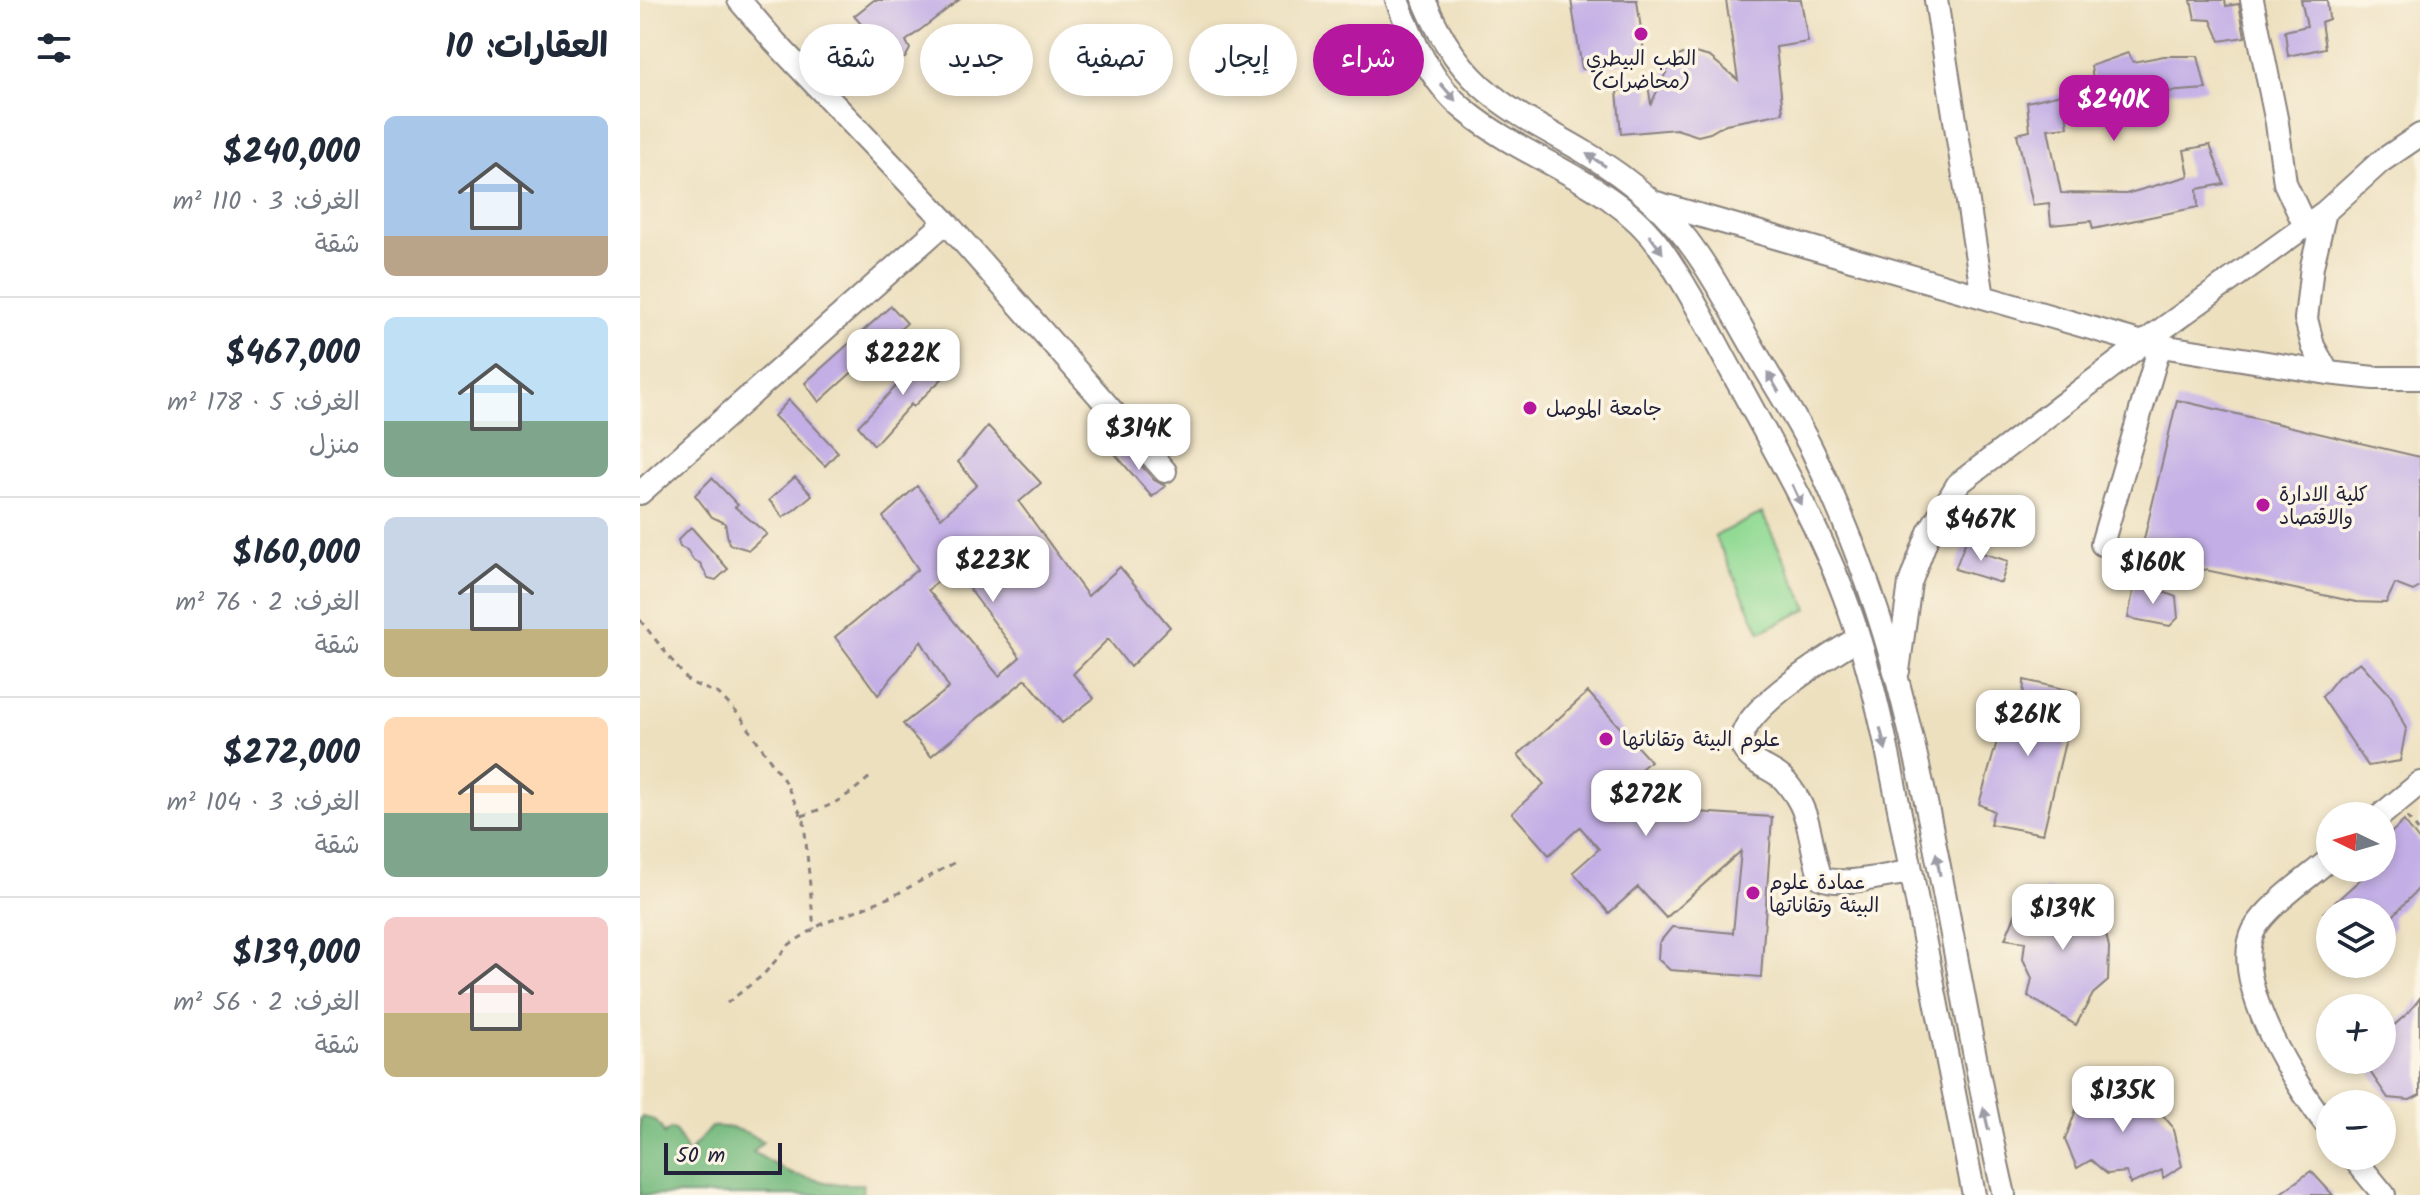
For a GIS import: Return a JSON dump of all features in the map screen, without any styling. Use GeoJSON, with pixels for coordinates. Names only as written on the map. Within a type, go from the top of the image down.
{"type":"FeatureCollection","features":[{"type":"Feature","properties":{"kind":"street"},"geometry":{"type":"LineString","coordinates":[[739,0],[785,54],[946,222],[1165,471]]}},
{"type":"Feature","properties":{"kind":"street"},"geometry":{"type":"LineString","coordinates":[[1397,0],[1431,71],[1464,110],[1498,134],[1601,192],[1645,228],[1679,277],[1783,465],[1833,571],[1858,638],[1895,785],[1974,1195]]}},
{"type":"Feature","properties":{"kind":"street"},"geometry":{"type":"LineString","coordinates":[[1424,0],[1449,48],[1492,96],[1620,175],[1676,226],[1709,270],[1812,451],[1870,592],[1897,677],[1926,796],[1982,1101],[2004,1195]]}},
{"type":"Feature","properties":{"kind":"street"},"geometry":{"type":"LineString","coordinates":[[1936,0],[1983,297]]}},
{"type":"Feature","properties":{"kind":"street"},"geometry":{"type":"LineString","coordinates":[[2252,0],[2277,123],[2285,183],[2305,226]]}},
{"type":"Feature","properties":{"kind":"street"},"geometry":{"type":"LineString","coordinates":[[1897,677],[1910,583],[1929,532],[1958,484],[2152,344],[2325,212],[2380,162],[2420,135]]}},
{"type":"Feature","properties":{"kind":"street"},"geometry":{"type":"LineString","coordinates":[[1652,201],[2152,344],[2328,373],[2374,378],[2420,378]]}},
{"type":"Feature","properties":{"kind":"street"},"geometry":{"type":"LineString","coordinates":[[2325,212],[2312,266],[2306,319],[2313,346],[2328,373]]}},
{"type":"Feature","properties":{"kind":"street"},"geometry":{"type":"LineString","coordinates":[[640,493],[946,222]]}},
{"type":"Feature","properties":{"kind":"street"},"geometry":{"type":"LineString","coordinates":[[2102,544],[2152,344]]}},
{"type":"Feature","properties":{"kind":"street"},"geometry":{"type":"LineString","coordinates":[[1783,465],[1812,451]]}},
{"type":"Feature","properties":{"kind":"street"},"geometry":{"type":"LineString","coordinates":[[1870,592],[1887,595],[1910,583]]}},
{"type":"Feature","properties":{"kind":"street"},"geometry":{"type":"LineString","coordinates":[[1858,638],[1807,671],[1753,715],[1741,737],[1741,744],[1749,757],[1784,779],[1799,800],[1821,878],[1829,882],[1846,881],[1911,872]]}},
{"type":"Feature","properties":{"kind":"street"},"geometry":{"type":"LineString","coordinates":[[1871,688],[1897,677]]}},
{"type":"Feature","properties":{"kind":"street"},"geometry":{"type":"LineString","coordinates":[[2396,803],[2420,783]]}},
{"type":"Feature","properties":{"kind":"street"},"geometry":{"type":"LineString","coordinates":[[2316,871],[2265,914],[2253,932],[2249,953],[2250,979],[2286,1067],[2316,1109]]}},
{"type":"Feature","properties":{"kind":"street"},"geometry":{"type":"LineString","coordinates":[[2363,1170],[2384,1195]]}},
{"type":"Feature","properties":{"kind":"path"},"geometry":{"type":"LineString","coordinates":[[640,620],[689,682],[719,694],[741,717],[766,752],[802,816],[807,839],[814,929]]}},
{"type":"Feature","properties":{"kind":"path"},"geometry":{"type":"LineString","coordinates":[[802,816],[843,799],[870,777]]}},
{"type":"Feature","properties":{"kind":"path"},"geometry":{"type":"LineString","coordinates":[[727,1003],[763,975],[790,944],[814,929],[893,896],[954,863]]}},
{"type":"Feature","properties":{"kind":"green space"},"geometry":{"type":"Polygon","coordinates":[[[1762,513],[1808,609],[1760,632],[1715,536],[1762,513]]]}},
{"type":"Feature","properties":{"kind":"green space"},"geometry":{"type":"Polygon","coordinates":[[[642,1117],[656,1122],[664,1134],[670,1129],[675,1130],[686,1156],[711,1127],[732,1128],[763,1142],[753,1152],[792,1174],[834,1184],[863,1184],[863,1195],[640,1195],[642,1117]]]}},
{"type":"Feature","properties":{"kind":"building"},"geometry":{"type":"Polygon","coordinates":[[[874,0],[959,0],[928,24],[920,24],[920,30],[906,41],[910,49],[904,58],[904,24],[861,24],[854,16],[874,0]]]}},
{"type":"Feature","properties":{"kind":"building"},"geometry":{"type":"Polygon","coordinates":[[[1571,0],[1637,0],[1645,60],[1582,69],[1571,0]]]}},
{"type":"Feature","properties":{"kind":"building"},"geometry":{"type":"Polygon","coordinates":[[[1726,0],[1801,0],[1808,42],[1776,47],[1783,113],[1726,124],[1698,136],[1676,129],[1621,134],[1617,91],[1648,85],[1651,104],[1672,60],[1683,54],[1691,52],[1710,57],[1738,80],[1726,0]]]}},
{"type":"Feature","properties":{"kind":"building"},"geometry":{"type":"Polygon","coordinates":[[[2191,0],[2225,0],[2226,6],[2239,4],[2245,37],[2220,41],[2211,20],[2195,19],[2191,0]]]}},
{"type":"Feature","properties":{"kind":"building"},"geometry":{"type":"Polygon","coordinates":[[[2301,0],[2327,0],[2329,19],[2321,22],[2325,48],[2288,56],[2285,31],[2307,26],[2301,0]]]}},
{"type":"Feature","properties":{"kind":"building"},"geometry":{"type":"Polygon","coordinates":[[[2128,53],[2133,62],[2164,56],[2198,56],[2206,89],[2165,92],[2137,103],[2127,93],[2100,95],[2105,110],[2066,112],[2068,127],[2048,129],[2061,193],[2126,194],[2189,176],[2184,150],[2210,145],[2224,184],[2197,189],[2198,207],[2093,229],[2091,221],[2051,225],[2049,203],[2033,205],[2017,134],[2030,131],[2027,102],[2061,94],[2060,85],[2093,80],[2091,66],[2128,53]]]}},
{"type":"Feature","properties":{"kind":"building"},"geometry":{"type":"Polygon","coordinates":[[[891,306],[907,323],[819,402],[805,383],[891,306]]]}},
{"type":"Feature","properties":{"kind":"building"},"geometry":{"type":"Polygon","coordinates":[[[929,352],[949,372],[913,407],[911,404],[874,445],[858,426],[929,352]]]}},
{"type":"Feature","properties":{"kind":"building"},"geometry":{"type":"Polygon","coordinates":[[[789,400],[838,452],[825,466],[774,416],[789,400]]]}},
{"type":"Feature","properties":{"kind":"building"},"geometry":{"type":"Polygon","coordinates":[[[2177,400],[2420,457],[2420,587],[2413,591],[2395,584],[2386,603],[2356,602],[2140,556],[2177,400]]]}},
{"type":"Feature","properties":{"kind":"building"},"geometry":{"type":"Polygon","coordinates":[[[988,426],[1041,483],[1019,502],[1088,596],[1120,567],[1170,627],[1130,667],[1108,639],[1073,674],[1094,698],[1062,723],[1026,679],[931,756],[903,724],[949,688],[921,641],[878,695],[835,637],[918,569],[883,517],[917,486],[941,518],[977,485],[958,462],[988,426]],[[954,568],[928,590],[999,676],[1020,657],[954,568]]]}},
{"type":"Feature","properties":{"kind":"building"},"geometry":{"type":"Polygon","coordinates":[[[1125,447],[1154,480],[1165,486],[1152,497],[1115,454],[1125,447]]]}},
{"type":"Feature","properties":{"kind":"building"},"geometry":{"type":"Polygon","coordinates":[[[795,477],[812,495],[783,517],[769,500],[795,477]]]}},
{"type":"Feature","properties":{"kind":"building"},"geometry":{"type":"Polygon","coordinates":[[[712,478],[738,505],[735,507],[767,534],[749,550],[729,544],[725,523],[712,517],[695,495],[712,478]]]}},
{"type":"Feature","properties":{"kind":"building"},"geometry":{"type":"Polygon","coordinates":[[[691,527],[728,569],[716,580],[708,578],[700,563],[680,547],[678,540],[691,527]]]}},
{"type":"Feature","properties":{"kind":"building"},"geometry":{"type":"Polygon","coordinates":[[[1967,538],[1984,549],[1982,553],[2008,561],[2001,583],[1955,569],[1967,538]]]}},
{"type":"Feature","properties":{"kind":"building"},"geometry":{"type":"Polygon","coordinates":[[[2135,581],[2176,597],[2178,618],[2170,626],[2128,618],[2135,581]]]}},
{"type":"Feature","properties":{"kind":"building"},"geometry":{"type":"Polygon","coordinates":[[[2360,662],[2391,696],[2406,729],[2400,761],[2368,766],[2322,697],[2338,677],[2360,662]]]}},
{"type":"Feature","properties":{"kind":"building"},"geometry":{"type":"Polygon","coordinates":[[[2024,680],[2077,692],[2043,834],[1990,824],[1994,811],[1979,804],[2010,696],[2023,702],[2024,680]]]}},
{"type":"Feature","properties":{"kind":"building"},"geometry":{"type":"Polygon","coordinates":[[[1588,692],[1650,761],[1641,769],[1663,795],[1673,786],[1696,812],[1772,817],[1761,977],[1670,970],[1658,959],[1659,943],[1672,927],[1733,933],[1741,851],[1666,918],[1638,887],[1609,913],[1573,872],[1599,849],[1580,827],[1549,855],[1512,813],[1544,784],[1518,755],[1588,692]]]}},
{"type":"Feature","properties":{"kind":"building"},"geometry":{"type":"Polygon","coordinates":[[[2404,821],[2420,842],[2420,887],[2396,913],[2396,898],[2340,898],[2357,882],[2396,882],[2396,828],[2404,821]]]}},
{"type":"Feature","properties":{"kind":"building"},"geometry":{"type":"Polygon","coordinates":[[[2045,888],[2088,901],[2102,918],[2109,947],[2108,981],[2093,994],[2076,1025],[2028,996],[2032,978],[2023,959],[2025,942],[2005,939],[2018,908],[2034,907],[2045,888]]]}},
{"type":"Feature","properties":{"kind":"building"},"geometry":{"type":"Polygon","coordinates":[[[2420,998],[2420,1095],[2410,1100],[2396,1099],[2396,1090],[2383,1090],[2372,1074],[2396,1074],[2396,1024],[2420,998]]]}},
{"type":"Feature","properties":{"kind":"building"},"geometry":{"type":"Polygon","coordinates":[[[2116,1084],[2138,1086],[2172,1126],[2182,1166],[2163,1178],[2162,1170],[2131,1184],[2126,1172],[2107,1174],[2091,1160],[2077,1168],[2065,1140],[2081,1096],[2116,1084]]]}},
{"type":"Feature","properties":{"kind":"building"},"geometry":{"type":"Polygon","coordinates":[[[2311,1171],[2333,1195],[2278,1195],[2311,1171]]]}},
{"type":"Feature","properties":{"kind":"place","name":"الطب البيطري (محاضرات)"},"geometry":{"type":"Point","coordinates":[1641,34]}},
{"type":"Feature","properties":{"kind":"place","name":"جامعة الموصل"},"geometry":{"type":"Point","coordinates":[1530,408]}},
{"type":"Feature","properties":{"kind":"place","name":"كلية الادارة والاقتصاد"},"geometry":{"type":"Point","coordinates":[2263,505]}},
{"type":"Feature","properties":{"kind":"place","name":"علوم البيئة وتقاناتها"},"geometry":{"type":"Point","coordinates":[1606,739]}},
{"type":"Feature","properties":{"kind":"place","name":"عمادة علوم البيئة وتقاناتها"},"geometry":{"type":"Point","coordinates":[1753,893]}}]}
